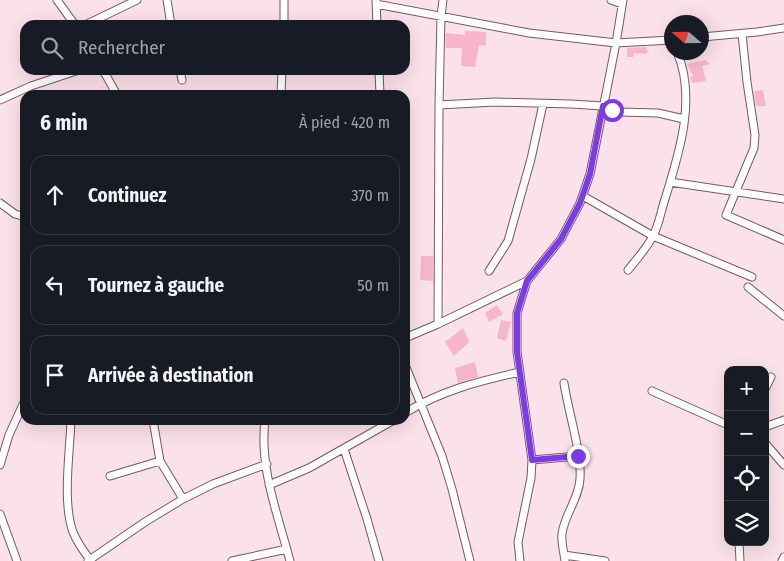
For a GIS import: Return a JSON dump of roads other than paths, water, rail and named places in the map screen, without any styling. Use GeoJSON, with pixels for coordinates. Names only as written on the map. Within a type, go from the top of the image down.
{"type":"FeatureCollection","features":[{"type":"Feature","properties":{"kind":"street"},"geometry":{"type":"LineString","coordinates":[[57,0],[71,20]]}},
{"type":"Feature","properties":{"kind":"street"},"geometry":{"type":"LineString","coordinates":[[95,20],[137,0]]}},
{"type":"Feature","properties":{"kind":"street"},"geometry":{"type":"LineString","coordinates":[[167,0],[170,20]]}},
{"type":"Feature","properties":{"kind":"street"},"geometry":{"type":"LineString","coordinates":[[284,0],[284,20]]}},
{"type":"Feature","properties":{"kind":"street"},"geometry":{"type":"LineString","coordinates":[[438,324],[439,105],[443,0]]}},
{"type":"Feature","properties":{"kind":"street"},"geometry":{"type":"LineString","coordinates":[[520,561],[518,542],[531,478],[532,460],[520,372],[516,324],[517,313],[527,281],[561,239],[580,203],[590,174],[616,43],[622,2],[610,0]]}},
{"type":"Feature","properties":{"kind":"street"},"geometry":{"type":"LineString","coordinates":[[377,20],[376,2],[529,33],[616,43],[664,40]]}},
{"type":"Feature","properties":{"kind":"street"},"geometry":{"type":"LineString","coordinates":[[709,36],[784,28]]}},
{"type":"Feature","properties":{"kind":"street"},"geometry":{"type":"LineString","coordinates":[[742,34],[755,135],[754,148],[726,216],[784,240]]}},
{"type":"Feature","properties":{"kind":"street"},"geometry":{"type":"LineString","coordinates":[[628,270],[653,236],[675,166],[687,104],[687,87],[681,60]]}},
{"type":"Feature","properties":{"kind":"street"},"geometry":{"type":"LineString","coordinates":[[22,90],[63,75]]}},
{"type":"Feature","properties":{"kind":"street"},"geometry":{"type":"LineString","coordinates":[[106,75],[114,90]]}},
{"type":"Feature","properties":{"kind":"street"},"geometry":{"type":"LineString","coordinates":[[181,75],[182,80]]}},
{"type":"Feature","properties":{"kind":"street"},"geometry":{"type":"LineString","coordinates":[[281,90],[282,75]]}},
{"type":"Feature","properties":{"kind":"street"},"geometry":{"type":"LineString","coordinates":[[379,75],[380,90]]}},
{"type":"Feature","properties":{"kind":"street"},"geometry":{"type":"LineString","coordinates":[[0,100],[20,91]]}},
{"type":"Feature","properties":{"kind":"street"},"geometry":{"type":"LineString","coordinates":[[439,105],[495,102],[603,106],[620,112],[658,113],[684,118]]}},
{"type":"Feature","properties":{"kind":"street"},"geometry":{"type":"LineString","coordinates":[[489,271],[508,241],[531,159],[543,104]]}},
{"type":"Feature","properties":{"kind":"street"},"geometry":{"type":"LineString","coordinates":[[670,182],[784,199]]}},
{"type":"Feature","properties":{"kind":"street"},"geometry":{"type":"LineString","coordinates":[[583,196],[653,236],[752,277]]}},
{"type":"Feature","properties":{"kind":"street"},"geometry":{"type":"LineString","coordinates":[[0,202],[15,214],[20,216]]}},
{"type":"Feature","properties":{"kind":"street"},"geometry":{"type":"LineString","coordinates":[[410,336],[527,281]]}},
{"type":"Feature","properties":{"kind":"street"},"geometry":{"type":"LineString","coordinates":[[748,287],[784,316]]}},
{"type":"Feature","properties":{"kind":"street"},"geometry":{"type":"LineString","coordinates":[[410,410],[421,403],[458,388],[520,372]]}},
{"type":"Feature","properties":{"kind":"street"},"geometry":{"type":"LineString","coordinates":[[410,377],[442,456],[470,561]]}},
{"type":"Feature","properties":{"kind":"street"},"geometry":{"type":"LineString","coordinates":[[769,381],[771,377]]}},
{"type":"Feature","properties":{"kind":"street"},"geometry":{"type":"LineString","coordinates":[[564,384],[578,456],[580,478],[578,491],[564,523],[561,535],[564,558],[605,561]]}},
{"type":"Feature","properties":{"kind":"street"},"geometry":{"type":"LineString","coordinates":[[652,391],[724,423]]}},
{"type":"Feature","properties":{"kind":"street"},"geometry":{"type":"LineString","coordinates":[[0,465],[2,453],[20,411]]}},
{"type":"Feature","properties":{"kind":"street"},"geometry":{"type":"LineString","coordinates":[[769,426],[784,420]]}},
{"type":"Feature","properties":{"kind":"street"},"geometry":{"type":"LineString","coordinates":[[71,425],[68,484],[69,518],[73,532],[90,560],[145,522],[183,499],[213,484],[266,464]]}},
{"type":"Feature","properties":{"kind":"street"},"geometry":{"type":"LineString","coordinates":[[154,425],[160,461],[183,499]]}},
{"type":"Feature","properties":{"kind":"street"},"geometry":{"type":"LineString","coordinates":[[265,425],[264,435],[269,485],[290,561]]}},
{"type":"Feature","properties":{"kind":"street"},"geometry":{"type":"LineString","coordinates":[[269,485],[309,468],[385,425]]}},
{"type":"Feature","properties":{"kind":"street"},"geometry":{"type":"LineString","coordinates":[[769,448],[784,465]]}},
{"type":"Feature","properties":{"kind":"street"},"geometry":{"type":"LineString","coordinates":[[344,449],[379,561]]}},
{"type":"Feature","properties":{"kind":"street"},"geometry":{"type":"LineString","coordinates":[[532,460],[578,456]]}},
{"type":"Feature","properties":{"kind":"street"},"geometry":{"type":"LineString","coordinates":[[110,476],[160,461]]}},
{"type":"Feature","properties":{"kind":"street"},"geometry":{"type":"LineString","coordinates":[[0,514],[17,561]]}},
{"type":"Feature","properties":{"kind":"street"},"geometry":{"type":"LineString","coordinates":[[739,546],[740,561]]}},
{"type":"Feature","properties":{"kind":"street"},"geometry":{"type":"LineString","coordinates":[[232,561],[287,550]]}},
{"type":"Feature","properties":{"kind":"street"},"geometry":{"type":"LineString","coordinates":[[782,561],[784,557]]}}]}
